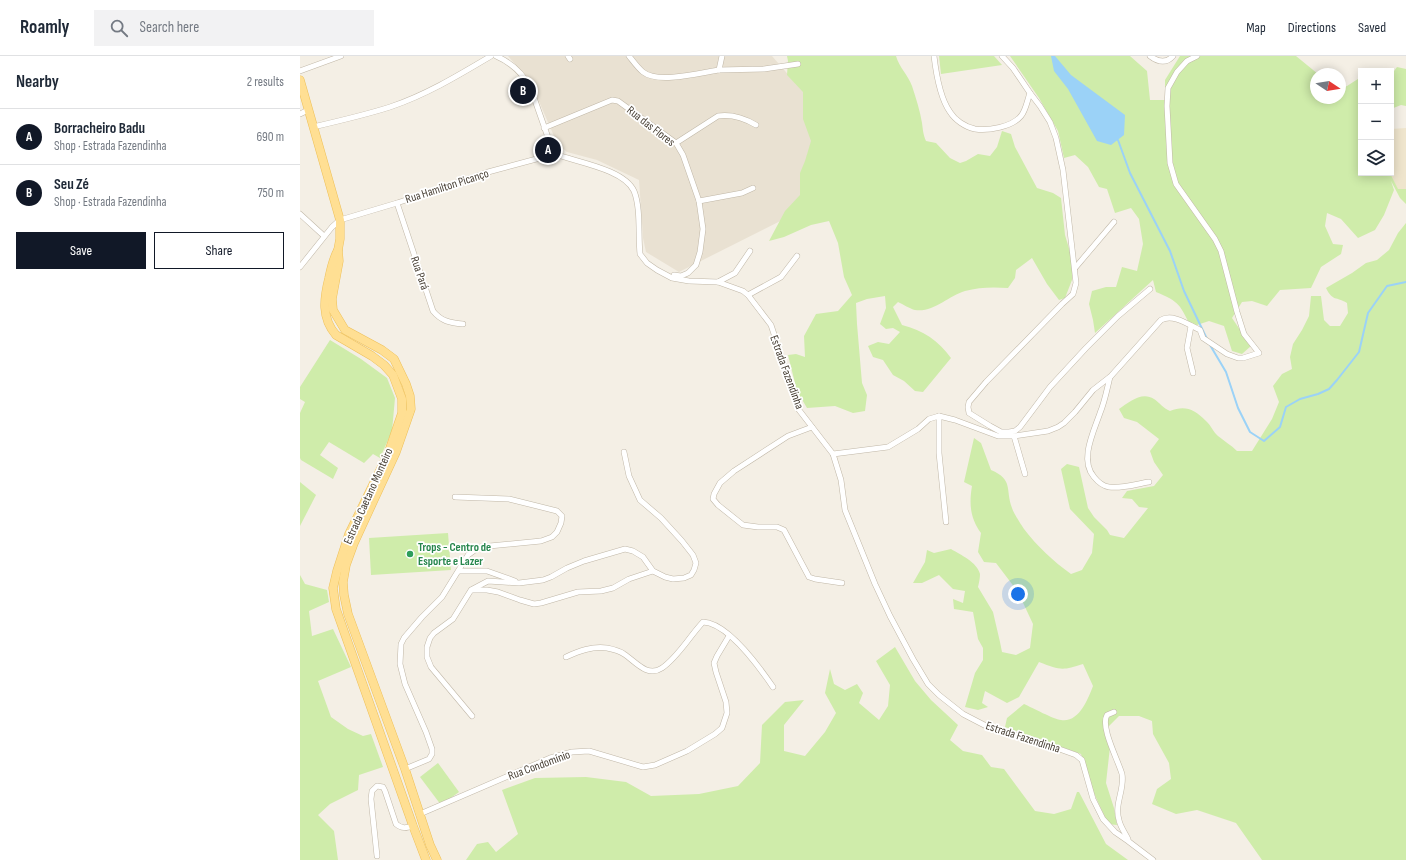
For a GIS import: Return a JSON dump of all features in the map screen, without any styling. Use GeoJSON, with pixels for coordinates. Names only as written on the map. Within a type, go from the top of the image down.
{"type":"FeatureCollection","features":[{"type":"Feature","properties":{"kind":"main road","name":"Estrada Caetano Monteiro"},"geometry":{"type":"LineString","coordinates":[[300,80],[340,220],[340,239],[338,250],[339,261],[332,299],[333,310],[345,330],[382,350],[394,359],[410,396],[411,409],[405,429],[354,543],[346,565],[343,582],[348,614],[405,770],[430,845],[437,860]]}},
{"type":"Feature","properties":{"kind":"main road","name":"Estrada Caetano Monteiro"},"geometry":{"type":"LineString","coordinates":[[338,250],[333,259],[326,292],[324,304],[326,317],[336,335],[372,356],[393,374],[402,399],[402,414],[388,454],[349,534],[337,570],[334,588],[336,609],[426,860]]}},
{"type":"Feature","properties":{"kind":"street"},"geometry":{"type":"LineString","coordinates":[[313,127],[390,107],[412,99],[452,80],[491,56]]}},
{"type":"Feature","properties":{"kind":"street"},"geometry":{"type":"LineString","coordinates":[[496,56],[509,62],[527,80],[555,154],[608,171],[629,183],[634,191],[636,202],[639,223],[640,254],[647,263]]}},
{"type":"Feature","properties":{"kind":"street"},"geometry":{"type":"LineString","coordinates":[[629,56],[643,72],[652,77],[663,78],[719,70],[764,69],[798,64]]}},
{"type":"Feature","properties":{"kind":"street"},"geometry":{"type":"LineString","coordinates":[[719,70],[722,56]]}},
{"type":"Feature","properties":{"kind":"street"},"geometry":{"type":"LineString","coordinates":[[934,56],[937,74],[946,106],[950,113],[962,124],[975,129],[1007,126],[1020,118],[1030,93]]}},
{"type":"Feature","properties":{"kind":"street"},"geometry":{"type":"LineString","coordinates":[[1002,56],[1013,68],[1040,106],[1050,122],[1056,138],[1063,170],[1076,283],[1073,294],[986,382],[969,402],[969,413],[1001,432],[1015,431],[1020,427],[1050,387],[1086,348],[1118,316],[1150,289]]}},
{"type":"Feature","properties":{"kind":"street"},"geometry":{"type":"LineString","coordinates":[[1150,56],[1163,62],[1173,56]]}},
{"type":"Feature","properties":{"kind":"street"},"geometry":{"type":"LineString","coordinates":[[833,454],[888,447],[918,429],[929,419],[939,416],[955,420],[998,436],[1014,436],[1048,431],[1058,427],[1075,412],[1093,390],[1111,376],[1161,320],[1166,317],[1172,318],[1200,330],[1203,338],[1227,354],[1238,358],[1243,358],[1259,353],[1244,334],[1222,251],[1176,184],[1170,163],[1167,106],[1168,88],[1177,72],[1187,61],[1197,56]]}},
{"type":"Feature","properties":{"kind":"street"},"geometry":{"type":"LineString","coordinates":[[300,71],[338,57]]}},
{"type":"Feature","properties":{"kind":"street","name":"Rua das Flores"},"geometry":{"type":"LineString","coordinates":[[544,128],[612,100],[618,101],[676,143],[683,155],[699,201],[703,229],[700,252],[696,265],[688,273],[676,276],[647,263]]}},
{"type":"Feature","properties":{"kind":"street"},"geometry":{"type":"LineString","coordinates":[[300,114],[308,110]]}},
{"type":"Feature","properties":{"kind":"street"},"geometry":{"type":"LineString","coordinates":[[676,143],[718,116],[736,116],[748,120],[756,125]]}},
{"type":"Feature","properties":{"kind":"street","name":"Rua Hamilton Picanço"},"geometry":{"type":"LineString","coordinates":[[340,220],[397,203],[488,172],[555,154]]}},
{"type":"Feature","properties":{"kind":"street"},"geometry":{"type":"LineString","coordinates":[[699,201],[742,193],[753,188]]}},
{"type":"Feature","properties":{"kind":"street","name":"Rua Pará"},"geometry":{"type":"LineString","coordinates":[[397,203],[433,311],[439,318],[453,323],[463,324]]}},
{"type":"Feature","properties":{"kind":"street"},"geometry":{"type":"LineString","coordinates":[[300,214],[324,236]]}},
{"type":"Feature","properties":{"kind":"street"},"geometry":{"type":"LineString","coordinates":[[300,267],[324,236],[340,220]]}},
{"type":"Feature","properties":{"kind":"street"},"geometry":{"type":"LineString","coordinates":[[1075,268],[1114,222]]}},
{"type":"Feature","properties":{"kind":"street"},"geometry":{"type":"LineString","coordinates":[[718,282],[735,273],[750,251]]}},
{"type":"Feature","properties":{"kind":"street"},"geometry":{"type":"LineString","coordinates":[[748,295],[781,277],[797,256]]}},
{"type":"Feature","properties":{"kind":"street","name":"Estrada Fazendinha"},"geometry":{"type":"LineString","coordinates":[[647,263],[656,270],[672,278],[689,281],[718,282],[743,291],[748,295],[771,325],[799,410],[833,454],[841,480],[845,510],[859,547],[890,616],[928,684],[963,714],[990,728],[1037,741],[1076,755],[1082,760],[1092,799],[1103,819],[1115,832],[1128,840],[1153,860]]}},
{"type":"Feature","properties":{"kind":"street"},"geometry":{"type":"LineString","coordinates":[[1191,326],[1187,348],[1193,373]]}},
{"type":"Feature","properties":{"kind":"street"},"geometry":{"type":"LineString","coordinates":[[1111,376],[1101,412],[1090,438],[1088,466],[1091,474],[1100,484],[1108,487],[1121,487],[1149,482]]}},
{"type":"Feature","properties":{"kind":"street"},"geometry":{"type":"LineString","coordinates":[[939,416],[940,453],[946,522]]}},
{"type":"Feature","properties":{"kind":"street"},"geometry":{"type":"LineString","coordinates":[[812,428],[788,436],[734,471],[720,483],[713,499],[718,506],[743,525],[758,528],[777,527],[784,530],[809,577],[815,580],[842,583]]}},
{"type":"Feature","properties":{"kind":"street"},"geometry":{"type":"LineString","coordinates":[[1014,436],[1025,474]]}},
{"type":"Feature","properties":{"kind":"street"},"geometry":{"type":"LineString","coordinates":[[472,716],[431,667],[427,657],[427,646],[430,638],[434,633],[453,619],[471,590],[488,581],[519,583],[551,577],[584,561],[625,548],[633,550],[643,557],[653,571],[673,579],[684,578],[691,575],[694,570],[696,563],[693,556],[682,541],[661,518],[640,500],[629,476],[624,452]]}},
{"type":"Feature","properties":{"kind":"street"},"geometry":{"type":"LineString","coordinates":[[405,770],[429,759],[432,754],[432,750],[426,732],[405,684],[400,664],[401,644],[404,638],[442,596],[468,555],[479,547],[541,541],[557,532],[561,523],[562,516],[557,511],[509,499],[454,497]]}},
{"type":"Feature","properties":{"kind":"street"},"geometry":{"type":"LineString","coordinates":[[459,571],[487,572],[519,583]]}},
{"type":"Feature","properties":{"kind":"street"},"geometry":{"type":"LineString","coordinates":[[471,590],[498,592],[534,604],[541,604],[578,592],[601,591],[613,588],[629,579],[653,571]]}},
{"type":"Feature","properties":{"kind":"street"},"geometry":{"type":"LineString","coordinates":[[566,657],[595,647],[609,648],[623,653],[640,667],[655,671],[671,660],[703,622],[715,625],[744,648],[773,687]]}},
{"type":"Feature","properties":{"kind":"street","name":"Rua Condomínio"},"geometry":{"type":"LineString","coordinates":[[420,814],[544,761],[572,752],[589,751],[643,767],[656,765],[687,751],[722,728],[727,713],[726,702],[714,663],[716,656],[729,636]]}},
{"type":"Feature","properties":{"kind":"street"},"geometry":{"type":"LineString","coordinates":[[1114,712],[1106,715],[1104,723],[1121,772],[1123,785],[1118,806],[1118,819],[1128,840]]}},
{"type":"Feature","properties":{"kind":"street"},"geometry":{"type":"LineString","coordinates":[[377,856],[371,799],[372,791],[377,786],[383,787],[385,791],[396,824],[405,828],[413,826]]}},
{"type":"Feature","properties":{"kind":"shaded area"},"geometry":{"type":"Polygon","coordinates":[[[508,56],[772,56],[792,79],[846,86],[828,197],[679,272],[646,252],[643,238],[639,180],[597,160],[567,152],[557,143],[531,83],[508,56]]]}},
{"type":"Feature","properties":{"kind":"shaded area"},"geometry":{"type":"Polygon","coordinates":[[[1406,128],[1406,189],[1398,190],[1391,176],[1394,176],[1394,129],[1406,128]]]}},
{"type":"Feature","properties":{"kind":"green space"},"geometry":{"type":"Polygon","coordinates":[[[787,56],[896,56],[912,86],[926,141],[936,143],[950,158],[960,163],[978,154],[990,156],[997,147],[1002,131],[1011,134],[1015,147],[1037,188],[1053,193],[1061,198],[1065,235],[1073,262],[1072,280],[1065,298],[1059,300],[1047,284],[1032,258],[1016,270],[1015,278],[1008,288],[997,287],[965,291],[934,307],[922,310],[915,310],[898,302],[893,307],[902,325],[924,333],[936,341],[951,358],[923,392],[915,391],[904,381],[893,375],[883,360],[873,357],[868,346],[878,342],[889,344],[900,332],[893,328],[886,329],[880,324],[886,308],[885,296],[867,299],[856,303],[862,383],[867,395],[865,411],[853,413],[835,406],[807,408],[797,391],[788,355],[796,354],[805,357],[804,336],[816,314],[838,311],[852,295],[844,277],[838,243],[829,221],[811,225],[784,237],[769,241],[785,211],[800,195],[800,173],[811,141],[803,119],[803,92],[787,75],[787,56]]]}},
{"type":"Feature","properties":{"kind":"green space"},"geometry":{"type":"Polygon","coordinates":[[[939,56],[994,56],[1002,65],[941,74],[939,56]]]}},
{"type":"Feature","properties":{"kind":"green space"},"geometry":{"type":"Polygon","coordinates":[[[1010,56],[1130,56],[1147,71],[1150,100],[1165,100],[1165,80],[1180,56],[1296,56],[1311,68],[1310,104],[1346,104],[1346,86],[1358,79],[1358,176],[1392,176],[1398,189],[1406,189],[1406,204],[1400,198],[1391,181],[1394,190],[1384,215],[1375,230],[1358,238],[1341,219],[1327,213],[1325,226],[1333,244],[1343,245],[1341,254],[1321,267],[1311,288],[1280,290],[1267,306],[1252,301],[1242,302],[1232,318],[1251,346],[1242,354],[1232,351],[1224,326],[1209,321],[1191,327],[1181,309],[1175,302],[1156,292],[1153,280],[1095,333],[1089,304],[1092,291],[1106,287],[1116,287],[1122,267],[1137,271],[1143,244],[1139,219],[1131,208],[1115,213],[1107,189],[1099,187],[1088,167],[1075,155],[1064,158],[1058,131],[1039,98],[1010,56]]]}},
{"type":"Feature","properties":{"kind":"green space"},"geometry":{"type":"Polygon","coordinates":[[[1397,67],[1406,69],[1406,106],[1401,105],[1394,108],[1394,71],[1397,67]]]}},
{"type":"Feature","properties":{"kind":"green space"},"geometry":{"type":"Polygon","coordinates":[[[1406,223],[1406,860],[1262,860],[1236,823],[1197,810],[1176,814],[1152,804],[1157,789],[1171,779],[1169,763],[1153,734],[1152,721],[1139,716],[1119,716],[1105,730],[1110,747],[1106,783],[1114,808],[1117,825],[1108,824],[1093,791],[1081,754],[1005,727],[1007,718],[1024,704],[1048,716],[1061,720],[1073,718],[1078,714],[1093,686],[1083,664],[1061,669],[1039,662],[1019,697],[1007,703],[985,691],[982,703],[988,707],[978,710],[965,707],[975,673],[983,660],[983,648],[978,639],[973,612],[954,609],[953,599],[963,603],[965,591],[953,589],[939,575],[922,583],[913,583],[925,562],[927,550],[934,553],[951,549],[972,562],[980,574],[978,587],[993,612],[1002,652],[1016,655],[1030,648],[1033,624],[1018,592],[996,563],[984,562],[978,552],[981,533],[971,511],[972,486],[964,482],[974,438],[981,443],[991,470],[1003,477],[1006,481],[1013,510],[1024,529],[1046,553],[1071,574],[1082,570],[1092,553],[1094,534],[1070,509],[1061,469],[1067,464],[1079,467],[1088,508],[1110,535],[1124,538],[1148,508],[1139,507],[1132,499],[1122,498],[1127,491],[1154,486],[1163,475],[1154,462],[1150,451],[1159,439],[1137,422],[1124,418],[1119,409],[1127,403],[1136,398],[1145,396],[1154,399],[1170,411],[1180,408],[1189,409],[1202,417],[1216,434],[1237,451],[1252,451],[1272,419],[1279,402],[1273,386],[1282,374],[1292,369],[1290,357],[1293,344],[1309,316],[1311,296],[1321,296],[1324,320],[1330,326],[1340,326],[1348,313],[1347,303],[1333,297],[1326,288],[1366,263],[1377,260],[1389,250],[1398,233],[1406,223]]]}},
{"type":"Feature","properties":{"kind":"green space"},"geometry":{"type":"Polygon","coordinates":[[[330,340],[361,359],[387,378],[395,398],[392,431],[380,458],[373,454],[364,463],[329,442],[320,455],[338,468],[333,479],[300,458],[300,413],[305,402],[300,399],[300,387],[330,340]]]}},
{"type":"Feature","properties":{"kind":"green space"},"geometry":{"type":"Polygon","coordinates":[[[300,482],[316,495],[300,526],[300,482]]]}},
{"type":"Feature","properties":{"kind":"green space","name":"Trops - Centro de Esporte e Lazer"},"geometry":{"type":"Polygon","coordinates":[[[448,533],[451,570],[371,575],[369,538],[448,533]]]}},
{"type":"Feature","properties":{"kind":"green space"},"geometry":{"type":"Polygon","coordinates":[[[300,575],[305,584],[327,590],[329,602],[309,611],[312,636],[333,629],[351,667],[318,681],[331,717],[348,729],[363,736],[371,734],[383,767],[359,775],[358,790],[330,804],[318,815],[334,831],[338,860],[300,860],[300,575]]]}},
{"type":"Feature","properties":{"kind":"green space"},"geometry":{"type":"Polygon","coordinates":[[[895,647],[915,681],[931,700],[958,725],[950,740],[963,751],[982,755],[991,767],[1004,769],[1035,811],[1054,814],[1071,809],[1077,792],[1079,792],[1106,844],[1128,860],[466,860],[477,844],[488,842],[496,852],[518,834],[502,790],[535,778],[586,777],[626,782],[651,796],[699,794],[738,786],[760,763],[762,725],[785,702],[804,700],[784,725],[784,751],[805,756],[825,732],[836,713],[825,693],[830,669],[834,684],[845,690],[857,684],[863,693],[859,703],[879,720],[888,706],[890,685],[876,661],[895,647]]]}},
{"type":"Feature","properties":{"kind":"green space"},"geometry":{"type":"Polygon","coordinates":[[[438,763],[459,792],[441,805],[420,777],[438,763]]]}},
{"type":"Feature","properties":{"kind":"water"},"geometry":{"type":"Polygon","coordinates":[[[1051,56],[1055,56],[1071,75],[1125,115],[1124,135],[1111,145],[1097,141],[1068,89],[1054,71],[1051,56]]]}},
{"type":"Feature","properties":{"kind":"waterway"},"geometry":{"type":"LineString","coordinates":[[1118,140],[1130,173],[1170,251],[1184,291],[1207,339]]}},
{"type":"Feature","properties":{"kind":"waterway"},"geometry":{"type":"LineString","coordinates":[[1210,345],[1226,372],[1238,408],[1250,432],[1264,441],[1280,427],[1286,407],[1300,399],[1329,389],[1359,352],[1368,313],[1387,286],[1406,282]]}},
{"type":"Feature","properties":{"kind":"place","name":"Seu Zé"},"geometry":{"type":"Point","coordinates":[523,91]}},
{"type":"Feature","properties":{"kind":"place","name":"Borracheiro Badu"},"geometry":{"type":"Point","coordinates":[548,150]}},
{"type":"Feature","properties":{"kind":"place","name":"Trops - Centro de Esporte e Lazer"},"geometry":{"type":"Point","coordinates":[410,554]}}]}
